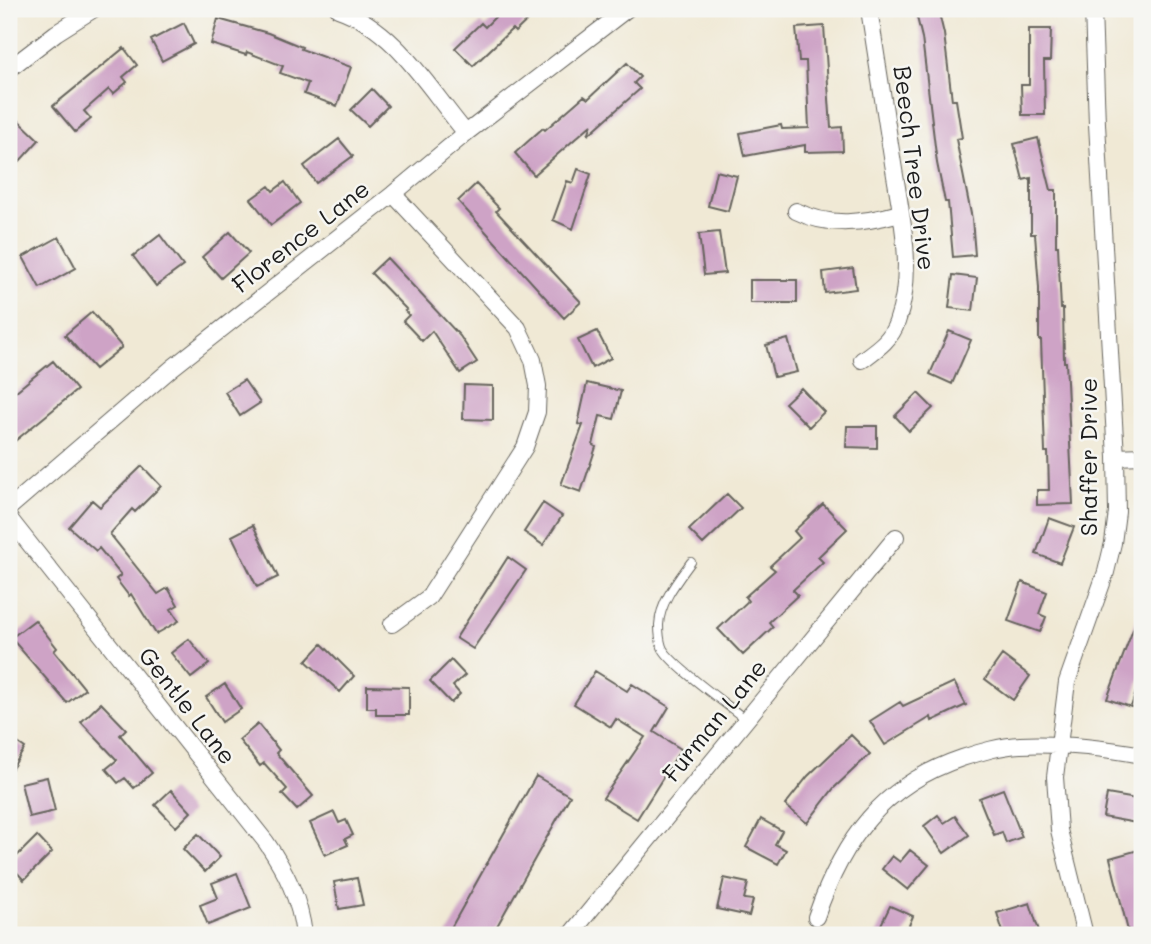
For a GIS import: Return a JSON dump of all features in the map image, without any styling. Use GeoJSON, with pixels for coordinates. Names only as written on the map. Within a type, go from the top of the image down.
{"type":"FeatureCollection","features":[{"type":"Feature","properties":{"kind":"street"},"geometry":{"type":"LineString","coordinates":[[9,68],[94,9]]}},
{"type":"Feature","properties":{"kind":"street"},"geometry":{"type":"LineString","coordinates":[[338,9],[370,24],[394,44],[466,133]]}},
{"type":"Feature","properties":{"kind":"street","name":"Florence Lane"},"geometry":{"type":"LineString","coordinates":[[9,508],[172,368],[466,133],[627,9]]}},
{"type":"Feature","properties":{"kind":"street","name":"Beech Tree Drive"},"geometry":{"type":"LineString","coordinates":[[862,360],[884,344],[892,334],[903,302],[907,265],[869,9]]}},
{"type":"Feature","properties":{"kind":"street","name":"Shaffer Drive"},"geometry":{"type":"LineString","coordinates":[[1085,935],[1059,830],[1055,777],[1067,682],[1106,572],[1114,542],[1117,512],[1093,9]]}},
{"type":"Feature","properties":{"kind":"street"},"geometry":{"type":"LineString","coordinates":[[392,624],[429,597],[525,447],[537,412],[538,386],[533,360],[518,328],[393,194]]}},
{"type":"Feature","properties":{"kind":"street"},"geometry":{"type":"LineString","coordinates":[[796,211],[812,219],[840,223],[900,213]]}},
{"type":"Feature","properties":{"kind":"street"},"geometry":{"type":"LineString","coordinates":[[1116,457],[1142,456]]}},
{"type":"Feature","properties":{"kind":"street","name":"Gentle Lane"},"geometry":{"type":"LineString","coordinates":[[9,518],[266,842],[282,865],[292,888],[300,910],[304,935]]}},
{"type":"Feature","properties":{"kind":"street","name":"Furman Lane"},"geometry":{"type":"LineString","coordinates":[[573,934],[745,719],[896,537]]}},
{"type":"Feature","properties":{"kind":"street"},"geometry":{"type":"LineString","coordinates":[[816,917],[829,880],[850,841],[876,811],[909,782],[945,764],[991,749],[1020,745],[1107,749],[1142,755]]}},
{"type":"Feature","properties":{"kind":"lane"},"geometry":{"type":"LineString","coordinates":[[691,562],[670,592],[662,611],[659,624],[663,649],[673,661],[745,719]]}},
{"type":"Feature","properties":{"kind":"building"},"geometry":{"type":"Polygon","coordinates":[[[503,9],[539,9],[515,32],[512,29],[473,66],[455,48],[481,23],[485,27],[503,9]]]}},
{"type":"Feature","properties":{"kind":"building"},"geometry":{"type":"Polygon","coordinates":[[[915,9],[938,9],[944,34],[952,100],[956,100],[962,138],[956,139],[972,219],[975,255],[953,257],[948,202],[945,202],[937,163],[922,38],[915,9]]]}},
{"type":"Feature","properties":{"kind":"building"},"geometry":{"type":"Polygon","coordinates":[[[218,19],[268,33],[302,47],[301,49],[351,67],[337,106],[304,94],[308,83],[280,73],[283,66],[247,52],[246,55],[211,44],[218,19]]]}},
{"type":"Feature","properties":{"kind":"building"},"geometry":{"type":"Polygon","coordinates":[[[184,23],[194,44],[162,61],[151,40],[184,23]]]}},
{"type":"Feature","properties":{"kind":"building"},"geometry":{"type":"Polygon","coordinates":[[[824,26],[831,128],[842,127],[843,151],[805,152],[805,145],[745,156],[740,133],[781,125],[782,129],[809,128],[806,61],[799,61],[796,28],[824,26]]]}},
{"type":"Feature","properties":{"kind":"building"},"geometry":{"type":"Polygon","coordinates":[[[1029,29],[1051,29],[1050,61],[1044,61],[1045,115],[1022,115],[1021,85],[1029,85],[1029,29]]]}},
{"type":"Feature","properties":{"kind":"building"},"geometry":{"type":"Polygon","coordinates":[[[124,48],[137,65],[123,77],[127,82],[113,94],[109,89],[84,111],[91,119],[75,132],[53,106],[124,48]]]}},
{"type":"Feature","properties":{"kind":"building"},"geometry":{"type":"Polygon","coordinates":[[[627,63],[640,77],[634,83],[640,89],[588,135],[592,124],[534,175],[515,153],[584,96],[588,99],[627,63]]]}},
{"type":"Feature","properties":{"kind":"building"},"geometry":{"type":"Polygon","coordinates":[[[372,89],[388,106],[368,126],[351,110],[372,89]]]}},
{"type":"Feature","properties":{"kind":"building"},"geometry":{"type":"Polygon","coordinates":[[[16,118],[39,140],[9,173],[9,126],[16,118]]]}},
{"type":"Feature","properties":{"kind":"building"},"geometry":{"type":"Polygon","coordinates":[[[1038,138],[1051,190],[1056,190],[1056,246],[1063,309],[1073,504],[1037,505],[1037,490],[1049,490],[1039,340],[1039,288],[1035,234],[1031,234],[1031,178],[1023,180],[1014,144],[1038,138]]]}},
{"type":"Feature","properties":{"kind":"building"},"geometry":{"type":"Polygon","coordinates":[[[339,139],[353,156],[316,183],[304,166],[339,139]]]}},
{"type":"Feature","properties":{"kind":"building"},"geometry":{"type":"Polygon","coordinates":[[[578,169],[591,174],[573,229],[553,220],[567,181],[573,183],[578,169]]]}},
{"type":"Feature","properties":{"kind":"building"},"geometry":{"type":"Polygon","coordinates":[[[716,171],[737,176],[728,211],[708,206],[716,171]]]}},
{"type":"Feature","properties":{"kind":"building"},"geometry":{"type":"Polygon","coordinates":[[[285,182],[300,203],[271,225],[251,199],[269,186],[273,191],[285,182]]]}},
{"type":"Feature","properties":{"kind":"building"},"geometry":{"type":"Polygon","coordinates":[[[476,184],[499,208],[496,211],[581,302],[564,318],[458,201],[476,184]]]}},
{"type":"Feature","properties":{"kind":"building"},"geometry":{"type":"Polygon","coordinates":[[[230,232],[249,253],[221,278],[202,257],[230,232]]]}},
{"type":"Feature","properties":{"kind":"building"},"geometry":{"type":"Polygon","coordinates":[[[719,232],[725,273],[704,275],[699,234],[719,232]]]}},
{"type":"Feature","properties":{"kind":"building"},"geometry":{"type":"Polygon","coordinates":[[[160,235],[183,266],[156,286],[133,256],[160,235]]]}},
{"type":"Feature","properties":{"kind":"building"},"geometry":{"type":"Polygon","coordinates":[[[59,237],[76,268],[40,288],[23,257],[59,237]]]}},
{"type":"Feature","properties":{"kind":"building"},"geometry":{"type":"Polygon","coordinates":[[[387,258],[460,336],[477,362],[460,373],[432,331],[422,341],[403,321],[409,315],[405,311],[407,310],[371,273],[387,258]]]}},
{"type":"Feature","properties":{"kind":"building"},"geometry":{"type":"Polygon","coordinates":[[[853,268],[856,289],[825,293],[823,272],[853,268]]]}},
{"type":"Feature","properties":{"kind":"building"},"geometry":{"type":"Polygon","coordinates":[[[953,275],[977,278],[973,311],[949,308],[953,275]]]}},
{"type":"Feature","properties":{"kind":"building"},"geometry":{"type":"Polygon","coordinates":[[[750,280],[797,280],[797,303],[750,303],[750,280]]]}},
{"type":"Feature","properties":{"kind":"building"},"geometry":{"type":"Polygon","coordinates":[[[92,312],[122,347],[95,369],[65,335],[92,312]]]}},
{"type":"Feature","properties":{"kind":"building"},"geometry":{"type":"Polygon","coordinates":[[[597,331],[611,358],[592,368],[578,340],[597,331]]]}},
{"type":"Feature","properties":{"kind":"building"},"geometry":{"type":"Polygon","coordinates":[[[949,331],[971,340],[952,384],[930,374],[949,331]]]}},
{"type":"Feature","properties":{"kind":"building"},"geometry":{"type":"Polygon","coordinates":[[[788,339],[797,372],[774,377],[766,345],[788,339]]]}},
{"type":"Feature","properties":{"kind":"building"},"geometry":{"type":"Polygon","coordinates":[[[53,361],[77,390],[9,446],[9,397],[53,361]]]}},
{"type":"Feature","properties":{"kind":"building"},"geometry":{"type":"Polygon","coordinates":[[[244,380],[260,403],[240,416],[225,392],[244,380]]]}},
{"type":"Feature","properties":{"kind":"building"},"geometry":{"type":"Polygon","coordinates":[[[587,383],[621,391],[614,419],[600,416],[593,445],[596,447],[581,492],[561,485],[583,425],[578,424],[587,383]]]}},
{"type":"Feature","properties":{"kind":"building"},"geometry":{"type":"Polygon","coordinates":[[[464,385],[493,386],[493,420],[463,419],[464,385]]]}},
{"type":"Feature","properties":{"kind":"building"},"geometry":{"type":"Polygon","coordinates":[[[801,388],[824,412],[809,427],[785,403],[801,388]]]}},
{"type":"Feature","properties":{"kind":"building"},"geometry":{"type":"Polygon","coordinates":[[[918,393],[933,408],[909,431],[895,416],[918,393]]]}},
{"type":"Feature","properties":{"kind":"building"},"geometry":{"type":"Polygon","coordinates":[[[847,426],[877,426],[877,448],[846,447],[847,426]]]}},
{"type":"Feature","properties":{"kind":"building"},"geometry":{"type":"Polygon","coordinates":[[[142,466],[161,486],[135,512],[132,509],[110,534],[158,594],[168,588],[178,605],[171,609],[179,621],[156,634],[131,594],[129,596],[116,579],[121,575],[99,548],[96,551],[69,527],[92,500],[100,507],[142,466]]]}},
{"type":"Feature","properties":{"kind":"building"},"geometry":{"type":"Polygon","coordinates":[[[727,494],[741,508],[703,544],[689,530],[727,494]]]}},
{"type":"Feature","properties":{"kind":"building"},"geometry":{"type":"Polygon","coordinates":[[[543,503],[562,516],[543,545],[524,532],[543,503]]]}},
{"type":"Feature","properties":{"kind":"building"},"geometry":{"type":"Polygon","coordinates":[[[823,504],[847,529],[818,557],[823,562],[793,590],[798,595],[769,622],[773,627],[743,655],[718,629],[748,601],[745,597],[775,570],[770,566],[800,538],[794,531],[823,504]]]}},
{"type":"Feature","properties":{"kind":"building"},"geometry":{"type":"Polygon","coordinates":[[[1049,518],[1074,527],[1060,563],[1036,554],[1049,518]]]}},
{"type":"Feature","properties":{"kind":"building"},"geometry":{"type":"Polygon","coordinates":[[[253,525],[278,577],[257,587],[232,536],[253,525]]]}},
{"type":"Feature","properties":{"kind":"building"},"geometry":{"type":"Polygon","coordinates":[[[508,557],[526,570],[473,649],[456,638],[508,557]]]}},
{"type":"Feature","properties":{"kind":"building"},"geometry":{"type":"Polygon","coordinates":[[[1022,582],[1047,592],[1039,614],[1046,617],[1040,632],[1008,621],[1022,582]]]}},
{"type":"Feature","properties":{"kind":"building"},"geometry":{"type":"Polygon","coordinates":[[[1141,608],[1142,673],[1131,707],[1107,699],[1141,608]]]}},
{"type":"Feature","properties":{"kind":"building"},"geometry":{"type":"Polygon","coordinates":[[[35,620],[57,648],[54,651],[85,689],[67,703],[11,638],[35,620]]]}},
{"type":"Feature","properties":{"kind":"building"},"geometry":{"type":"Polygon","coordinates":[[[189,639],[209,664],[191,678],[171,653],[189,639]]]}},
{"type":"Feature","properties":{"kind":"building"},"geometry":{"type":"Polygon","coordinates":[[[322,644],[354,676],[340,692],[306,661],[322,644]]]}},
{"type":"Feature","properties":{"kind":"building"},"geometry":{"type":"Polygon","coordinates":[[[1002,655],[1030,676],[1013,700],[985,679],[1002,655]]]}},
{"type":"Feature","properties":{"kind":"building"},"geometry":{"type":"Polygon","coordinates":[[[451,660],[465,675],[453,686],[460,694],[451,703],[430,681],[451,660]]]}},
{"type":"Feature","properties":{"kind":"building"},"geometry":{"type":"Polygon","coordinates":[[[595,671],[627,691],[632,684],[669,707],[654,732],[681,749],[637,819],[603,798],[645,737],[616,719],[611,727],[574,704],[595,671]]]}},
{"type":"Feature","properties":{"kind":"building"},"geometry":{"type":"Polygon","coordinates":[[[954,682],[966,705],[932,721],[931,717],[885,745],[870,721],[900,702],[903,706],[954,682]]]}},
{"type":"Feature","properties":{"kind":"building"},"geometry":{"type":"Polygon","coordinates":[[[225,684],[241,709],[222,722],[206,697],[225,684]]]}},
{"type":"Feature","properties":{"kind":"building"},"geometry":{"type":"Polygon","coordinates":[[[367,686],[409,687],[409,715],[376,715],[376,708],[367,708],[367,686]]]}},
{"type":"Feature","properties":{"kind":"building"},"geometry":{"type":"Polygon","coordinates":[[[101,703],[126,729],[120,735],[152,773],[134,788],[125,778],[118,783],[106,769],[117,760],[81,722],[101,703]]]}},
{"type":"Feature","properties":{"kind":"building"},"geometry":{"type":"Polygon","coordinates":[[[258,724],[279,750],[276,753],[313,796],[297,810],[282,794],[287,789],[264,763],[260,766],[239,740],[258,724]]]}},
{"type":"Feature","properties":{"kind":"building"},"geometry":{"type":"Polygon","coordinates":[[[851,735],[870,754],[834,788],[807,823],[785,805],[808,776],[851,735]]]}},
{"type":"Feature","properties":{"kind":"building"},"geometry":{"type":"Polygon","coordinates":[[[9,737],[25,748],[9,773],[9,737]]]}},
{"type":"Feature","properties":{"kind":"building"},"geometry":{"type":"Polygon","coordinates":[[[536,776],[570,796],[492,935],[447,935],[536,776]]]}},
{"type":"Feature","properties":{"kind":"building"},"geometry":{"type":"Polygon","coordinates":[[[47,777],[55,811],[29,817],[21,783],[47,777]]]}},
{"type":"Feature","properties":{"kind":"building"},"geometry":{"type":"Polygon","coordinates":[[[1003,789],[1022,837],[1006,843],[1002,832],[994,835],[979,798],[1003,789]]]}},
{"type":"Feature","properties":{"kind":"building"},"geometry":{"type":"Polygon","coordinates":[[[171,790],[191,812],[176,827],[155,805],[171,790]]]}},
{"type":"Feature","properties":{"kind":"building"},"geometry":{"type":"Polygon","coordinates":[[[1107,794],[1142,800],[1142,824],[1103,817],[1107,794]]]}},
{"type":"Feature","properties":{"kind":"building"},"geometry":{"type":"Polygon","coordinates":[[[334,812],[339,823],[346,820],[353,835],[345,839],[348,845],[325,855],[310,823],[334,812]]]}},
{"type":"Feature","properties":{"kind":"building"},"geometry":{"type":"Polygon","coordinates":[[[938,815],[944,823],[955,816],[969,835],[944,853],[924,826],[938,815]]]}},
{"type":"Feature","properties":{"kind":"building"},"geometry":{"type":"Polygon","coordinates":[[[761,819],[782,831],[775,844],[786,850],[778,864],[746,847],[761,819]]]}},
{"type":"Feature","properties":{"kind":"building"},"geometry":{"type":"Polygon","coordinates":[[[198,834],[220,857],[205,872],[183,849],[198,834]]]}},
{"type":"Feature","properties":{"kind":"building"},"geometry":{"type":"Polygon","coordinates":[[[37,836],[52,852],[24,880],[9,864],[37,836]]]}},
{"type":"Feature","properties":{"kind":"building"},"geometry":{"type":"Polygon","coordinates":[[[1142,849],[1142,934],[1129,935],[1110,858],[1142,849]]]}},
{"type":"Feature","properties":{"kind":"building"},"geometry":{"type":"Polygon","coordinates":[[[910,850],[929,865],[908,890],[882,869],[892,856],[900,862],[910,850]]]}},
{"type":"Feature","properties":{"kind":"building"},"geometry":{"type":"Polygon","coordinates":[[[237,873],[251,908],[208,925],[200,905],[218,898],[212,883],[237,873]]]}},
{"type":"Feature","properties":{"kind":"building"},"geometry":{"type":"Polygon","coordinates":[[[357,878],[363,905],[339,909],[334,882],[357,878]]]}},
{"type":"Feature","properties":{"kind":"building"},"geometry":{"type":"Polygon","coordinates":[[[724,878],[748,883],[744,899],[753,900],[749,916],[717,909],[724,878]]]}},
{"type":"Feature","properties":{"kind":"building"},"geometry":{"type":"Polygon","coordinates":[[[1030,903],[1039,931],[1026,935],[1004,935],[997,913],[1030,903]]]}},
{"type":"Feature","properties":{"kind":"building"},"geometry":{"type":"Polygon","coordinates":[[[890,906],[913,916],[905,935],[876,935],[890,906]]]}}]}
